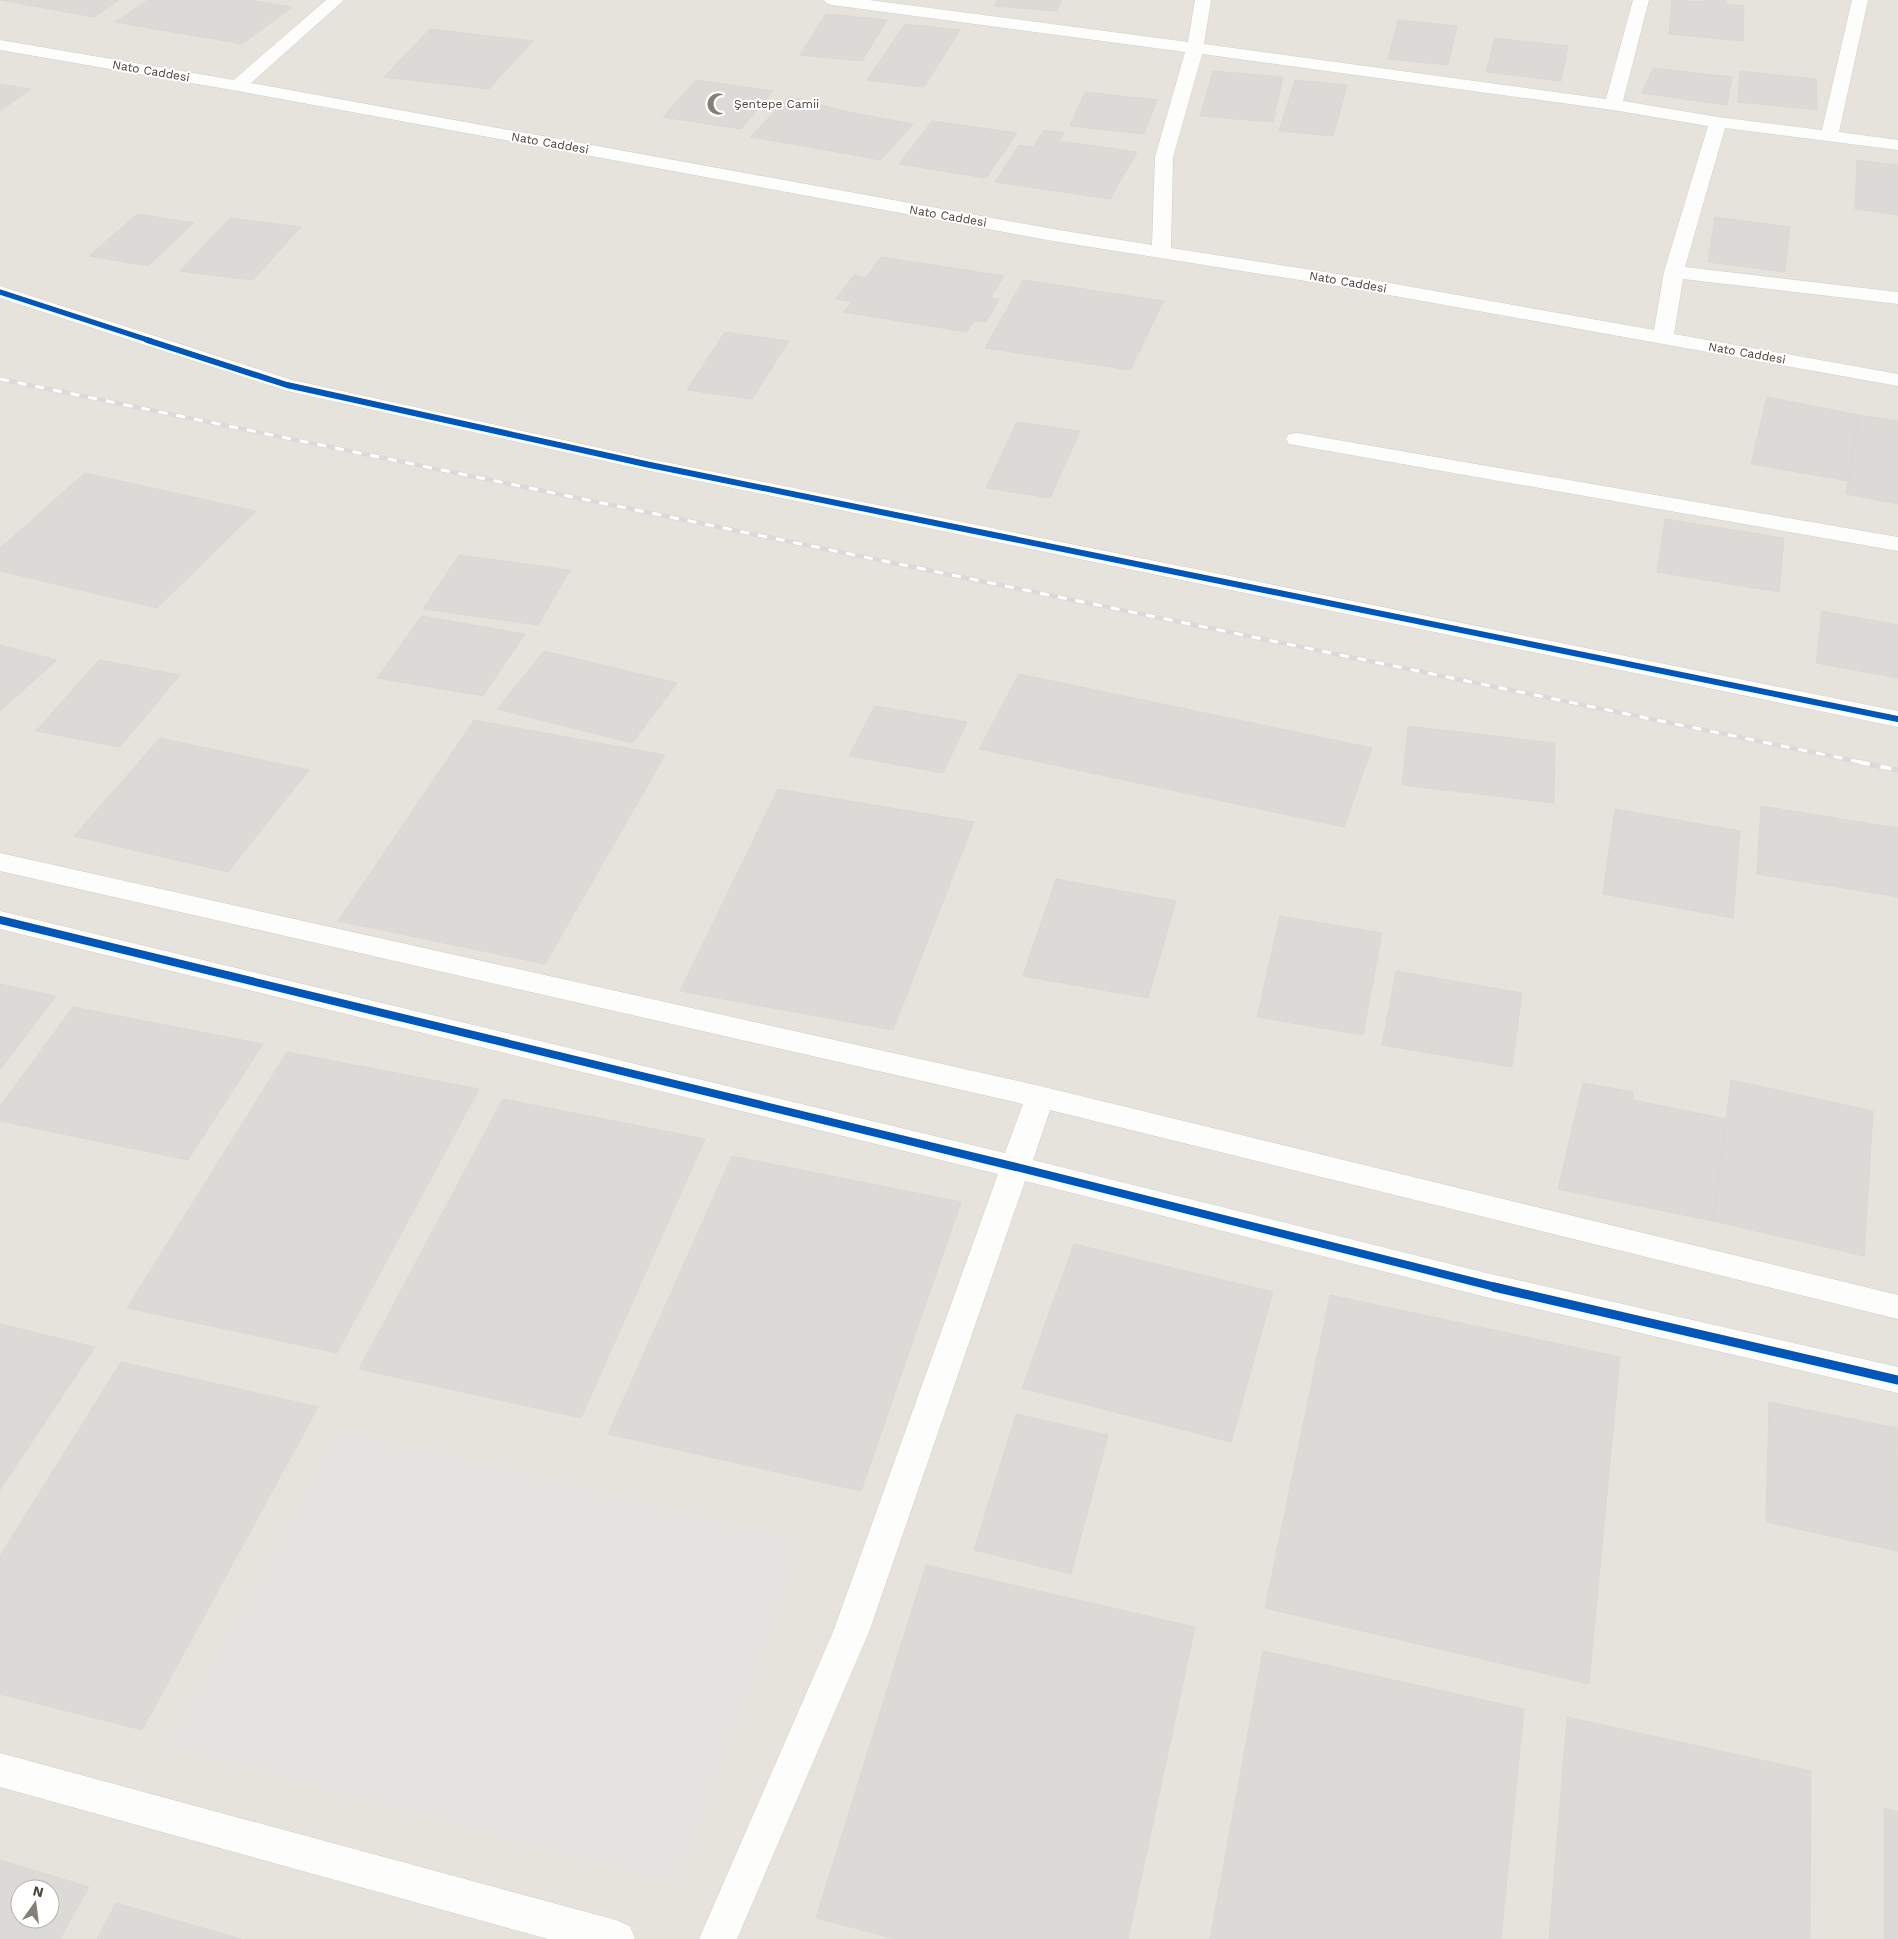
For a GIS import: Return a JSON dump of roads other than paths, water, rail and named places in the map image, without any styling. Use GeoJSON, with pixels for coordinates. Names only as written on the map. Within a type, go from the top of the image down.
{"type":"FeatureCollection","features":[{"type":"Feature","properties":{"kind":"street"},"geometry":{"type":"LineString","coordinates":[[238,86],[336,0]]}},
{"type":"Feature","properties":{"kind":"street"},"geometry":{"type":"LineString","coordinates":[[832,0],[1898,145]]}},
{"type":"Feature","properties":{"kind":"street"},"geometry":{"type":"LineString","coordinates":[[1160,251],[1164,157],[1195,48],[1203,0]]}},
{"type":"Feature","properties":{"kind":"street"},"geometry":{"type":"LineString","coordinates":[[1613,105],[1641,0]]}},
{"type":"Feature","properties":{"kind":"street"},"geometry":{"type":"LineString","coordinates":[[1829,136],[1860,0]]}},
{"type":"Feature","properties":{"kind":"street","name":"Nato Caddesi"},"geometry":{"type":"LineString","coordinates":[[0,45],[238,86],[1052,235],[1350,282],[1898,380]]}},
{"type":"Feature","properties":{"kind":"street"},"geometry":{"type":"LineString","coordinates":[[1663,338],[1674,272],[1718,122]]}},
{"type":"Feature","properties":{"kind":"street"},"geometry":{"type":"LineString","coordinates":[[1674,272],[1898,298]]}},
{"type":"Feature","properties":{"kind":"street"},"geometry":{"type":"LineString","coordinates":[[0,292],[287,385],[650,465],[1898,719]]}},
{"type":"Feature","properties":{"kind":"street"},"geometry":{"type":"LineString","coordinates":[[1297,440],[1898,544]]}},
{"type":"Feature","properties":{"kind":"street"},"geometry":{"type":"LineString","coordinates":[[0,862],[1040,1097],[1898,1307]]}},
{"type":"Feature","properties":{"kind":"street"},"geometry":{"type":"LineString","coordinates":[[0,920],[1016,1167],[1482,1284],[1898,1380]]}},
{"type":"Feature","properties":{"kind":"street"},"geometry":{"type":"LineString","coordinates":[[718,1939],[851,1632],[1040,1097]]}},
{"type":"Feature","properties":{"kind":"street"},"geometry":{"type":"LineString","coordinates":[[0,1770],[616,1939]]}},
{"type":"Feature","properties":{"kind":"railway"},"geometry":{"type":"LineString","coordinates":[[0,379],[1865,763]]}},
{"type":"Feature","properties":{"kind":"railway"},"geometry":{"type":"LineString","coordinates":[[1859,762],[1898,770]]}},
{"type":"Feature","properties":{"kind":"place","name":"Şentepe Camii"},"geometry":{"type":"Point","coordinates":[718,104]}}]}
